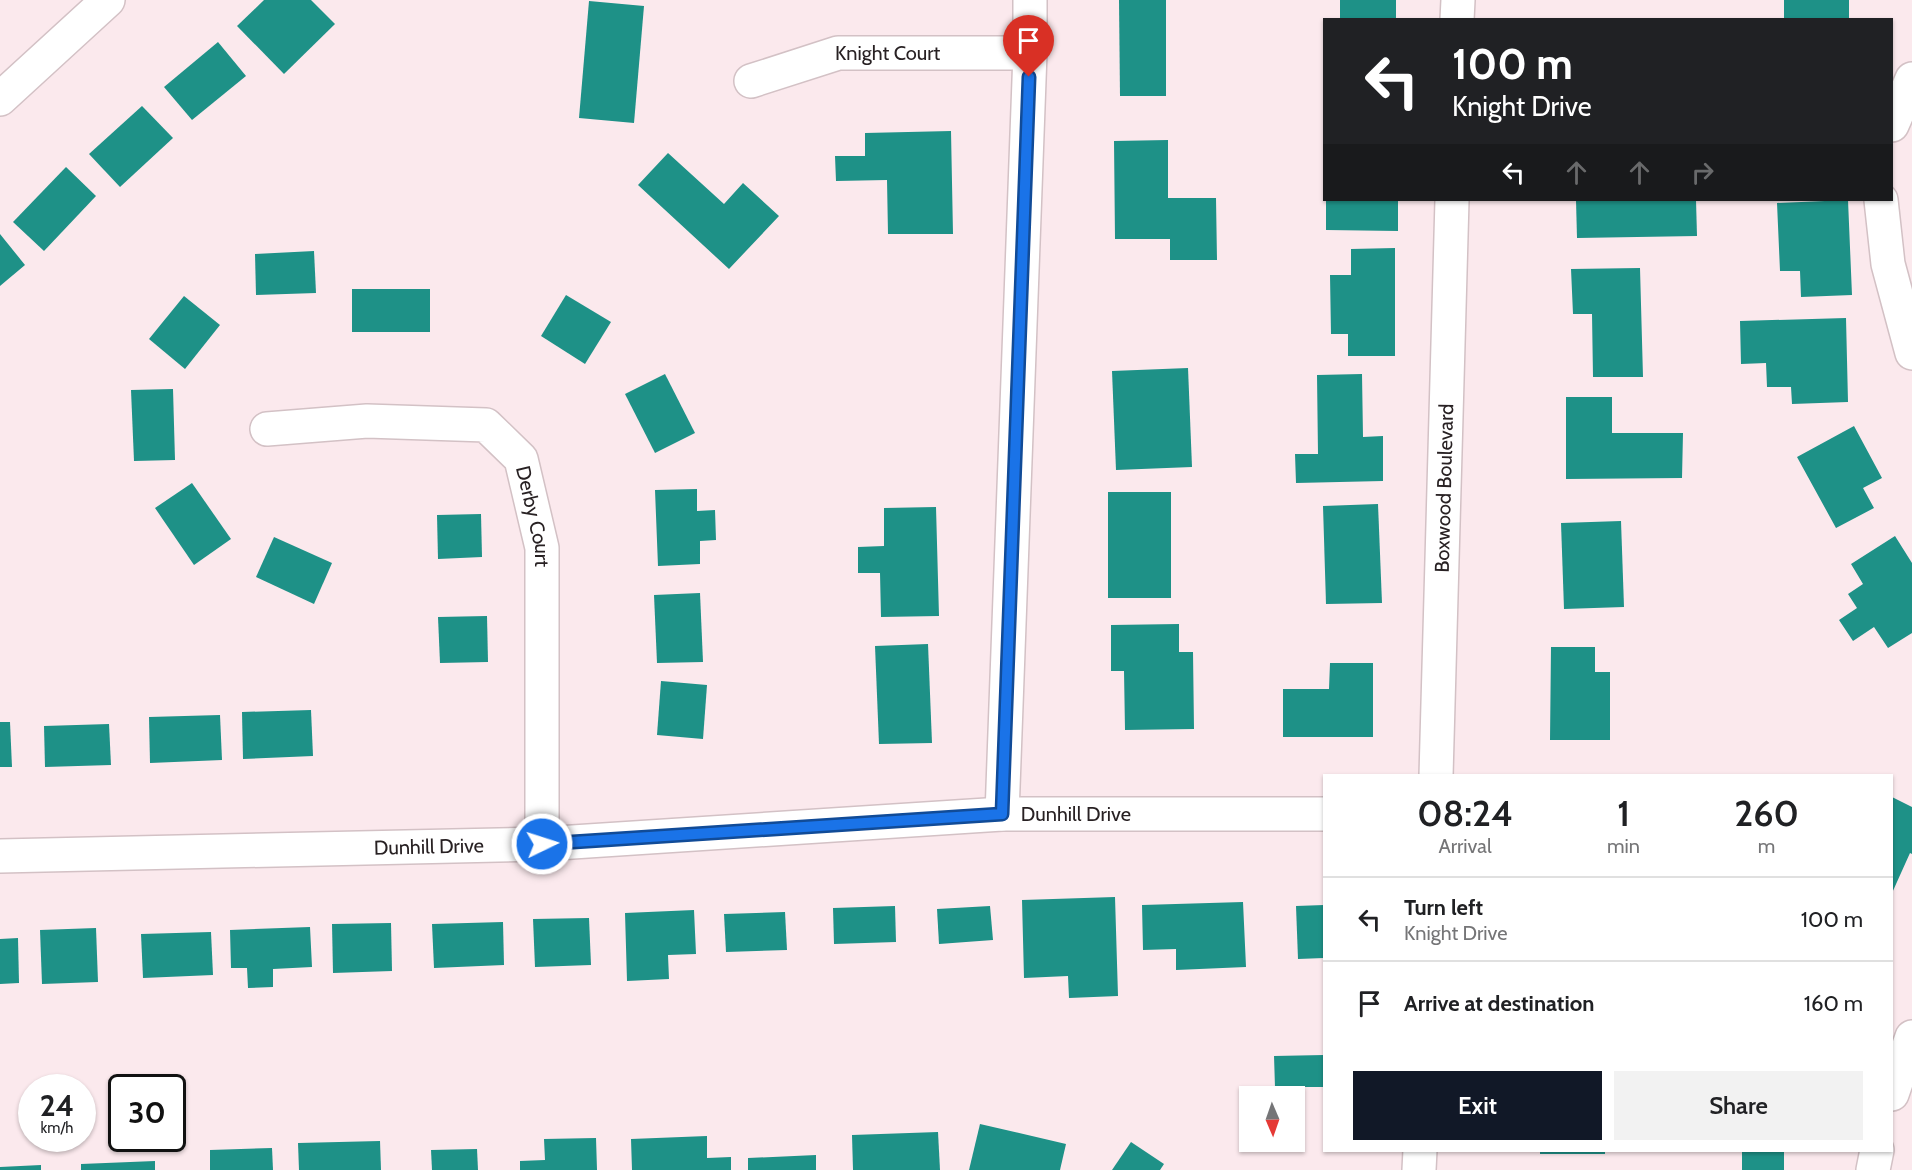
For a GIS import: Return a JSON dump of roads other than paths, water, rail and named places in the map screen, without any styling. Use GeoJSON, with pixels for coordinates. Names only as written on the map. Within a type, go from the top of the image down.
{"type":"FeatureCollection","features":[{"type":"Feature","properties":{"kind":"street"},"geometry":{"type":"LineString","coordinates":[[0,99],[108,0]]}},
{"type":"Feature","properties":{"kind":"street"},"geometry":{"type":"LineString","coordinates":[[1002,814],[1030,53],[1030,0]]}},
{"type":"Feature","properties":{"kind":"street"},"geometry":{"type":"LineString","coordinates":[[1457,18],[1458,0]]}},
{"type":"Feature","properties":{"kind":"street","name":"Knight Court"},"geometry":{"type":"LineString","coordinates":[[751,81],[838,53],[1030,53]]}},
{"type":"Feature","properties":{"kind":"street"},"geometry":{"type":"LineString","coordinates":[[1893,123],[1912,79]]}},
{"type":"Feature","properties":{"kind":"street","name":"Boxwood Boulevard"},"geometry":{"type":"LineString","coordinates":[[1436,774],[1452,201]]}},
{"type":"Feature","properties":{"kind":"street"},"geometry":{"type":"LineString","coordinates":[[1881,201],[1887,264],[1912,353]]}},
{"type":"Feature","properties":{"kind":"street","name":"Derby Court"},"geometry":{"type":"LineString","coordinates":[[267,429],[367,421],[486,425],[521,459],[542,548],[542,844]]}},
{"type":"Feature","properties":{"kind":"street","name":"Dunhill Drive"},"geometry":{"type":"LineString","coordinates":[[0,856],[542,844],[1002,814],[1323,814]]}},
{"type":"Feature","properties":{"kind":"street"},"geometry":{"type":"LineString","coordinates":[[1893,1091],[1912,1037]]}},
{"type":"Feature","properties":{"kind":"street"},"geometry":{"type":"LineString","coordinates":[[1419,1152],[1419,1170]]}},
{"type":"Feature","properties":{"kind":"street"},"geometry":{"type":"LineString","coordinates":[[1873,1170],[1877,1152]]}}]}
